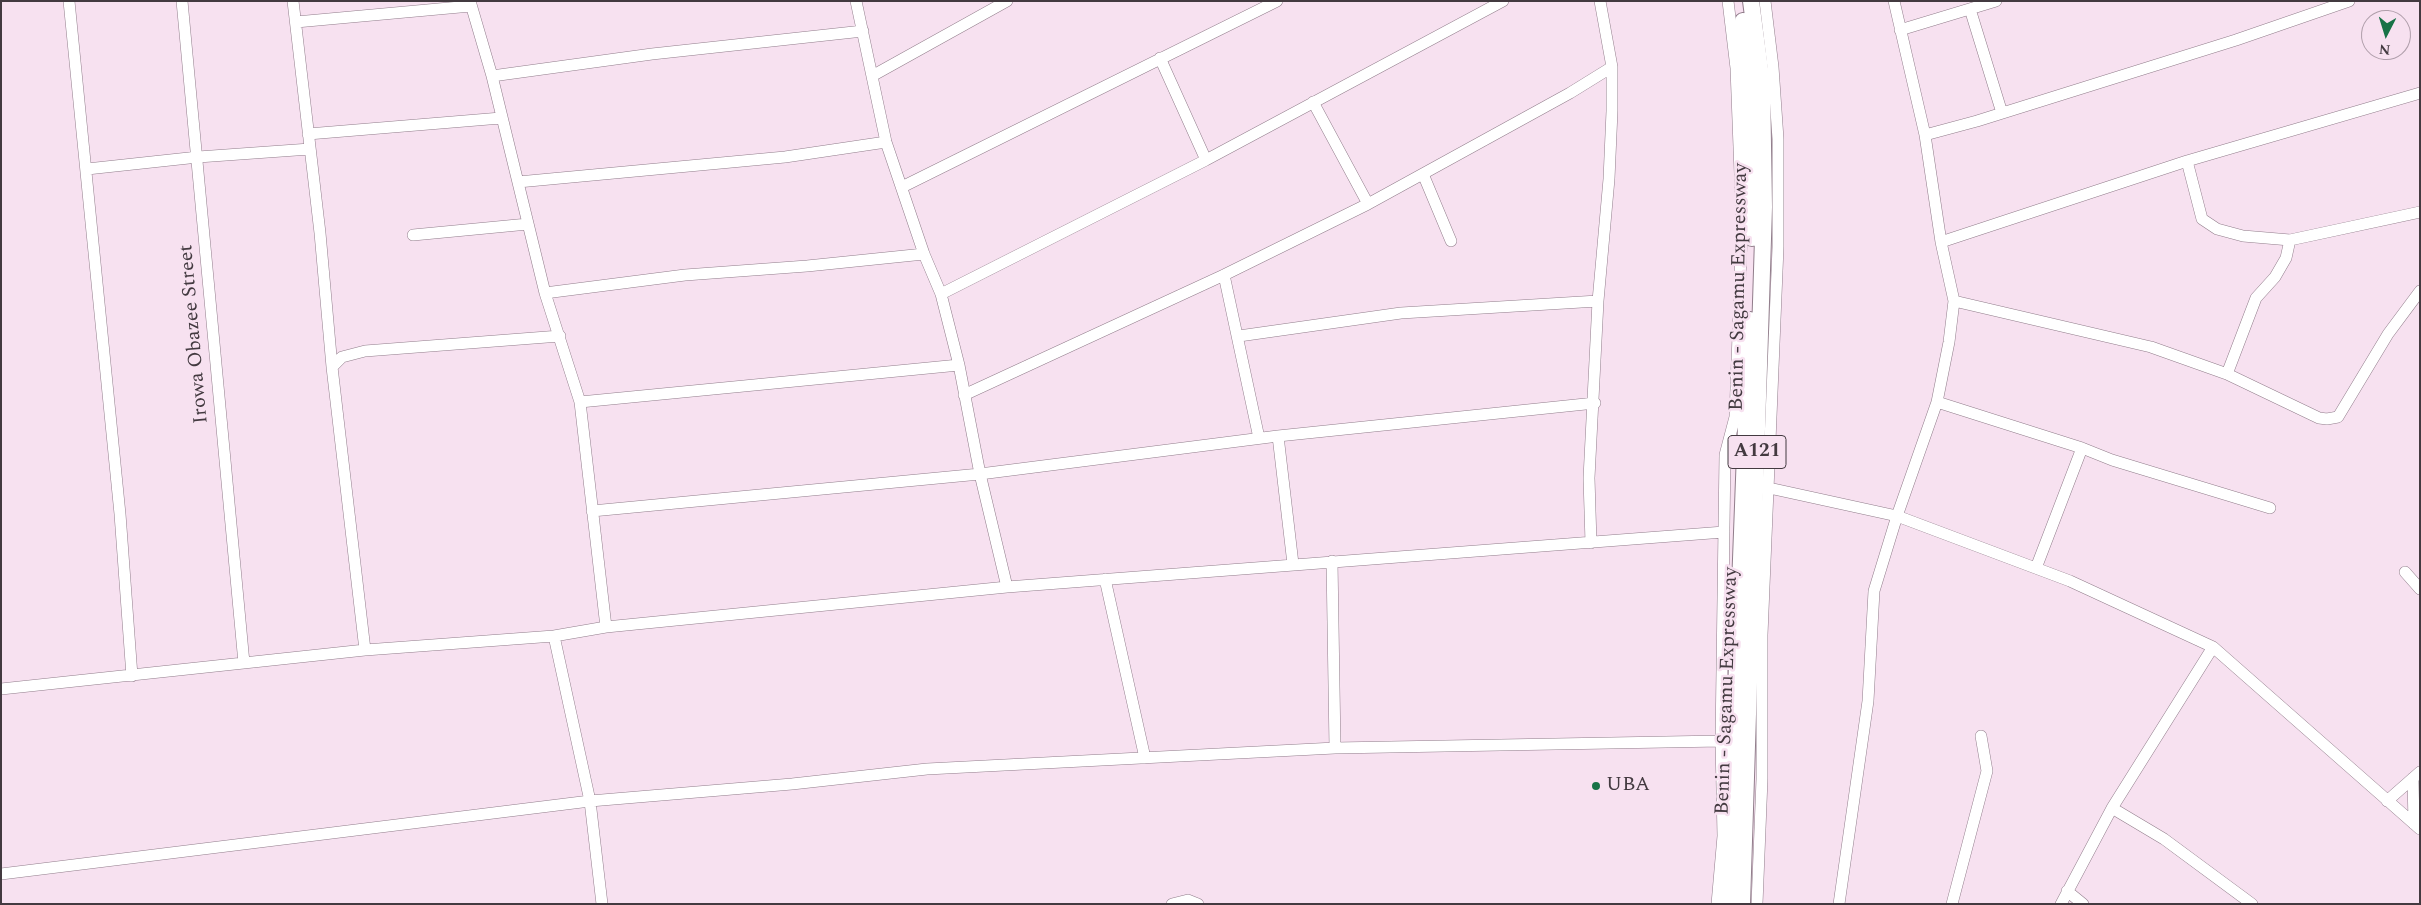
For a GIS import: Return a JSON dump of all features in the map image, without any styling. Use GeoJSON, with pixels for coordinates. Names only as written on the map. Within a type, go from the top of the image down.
{"type":"FeatureCollection","features":[{"type":"Feature","properties":{"kind":"highway","name":"A121"},"geometry":{"type":"LineString","coordinates":[[1727,903],[1752,222],[1749,100],[1740,1]]}},
{"type":"Feature","properties":{"kind":"highway","name":"Benin - Sagamu Expressway"},"geometry":{"type":"LineString","coordinates":[[1727,903],[1767,361],[1763,93],[1751,1]]}},
{"type":"Feature","properties":{"kind":"street"},"geometry":{"type":"LineString","coordinates":[[69,1],[120,514],[132,676]]}},
{"type":"Feature","properties":{"kind":"street","name":"Irowa Obazee Street"},"geometry":{"type":"LineString","coordinates":[[182,1],[244,663]]}},
{"type":"Feature","properties":{"kind":"street"},"geometry":{"type":"LineString","coordinates":[[293,1],[335,360],[365,650]]}},
{"type":"Feature","properties":{"kind":"street"},"geometry":{"type":"LineString","coordinates":[[856,1],[886,142],[924,254],[941,294],[959,365],[980,474],[1007,587]]}},
{"type":"Feature","properties":{"kind":"street"},"geometry":{"type":"LineString","coordinates":[[872,76],[1006,1]]}},
{"type":"Feature","properties":{"kind":"street"},"geometry":{"type":"LineString","coordinates":[[902,187],[1277,1]]}},
{"type":"Feature","properties":{"kind":"street"},"geometry":{"type":"LineString","coordinates":[[941,294],[1206,160],[1502,1]]}},
{"type":"Feature","properties":{"kind":"street"},"geometry":{"type":"LineString","coordinates":[[1591,543],[1589,478],[1595,403],[1598,301],[1609,179],[1612,67],[1600,1]]}},
{"type":"Feature","properties":{"kind":"street"},"geometry":{"type":"LineString","coordinates":[[1727,903],[1723,836],[1721,741],[1725,455],[1734,417],[1742,226],[1736,68],[1728,1]]}},
{"type":"Feature","properties":{"kind":"street"},"geometry":{"type":"LineString","coordinates":[[1757,904],[1762,779],[1762,635],[1769,488],[1767,361],[1778,247],[1778,139],[1774,67],[1765,1]]}},
{"type":"Feature","properties":{"kind":"street"},"geometry":{"type":"LineString","coordinates":[[1839,904],[1868,701],[1874,591],[1897,516],[1937,402],[1949,342],[1954,301],[1941,242],[1925,135],[1894,1]]}},
{"type":"Feature","properties":{"kind":"street"},"geometry":{"type":"LineString","coordinates":[[1900,30],[1996,1]]}},
{"type":"Feature","properties":{"kind":"street"},"geometry":{"type":"LineString","coordinates":[[1925,135],[2236,40],[2349,1]]}},
{"type":"Feature","properties":{"kind":"street"},"geometry":{"type":"LineString","coordinates":[[296,22],[470,3],[492,76],[545,293],[580,402],[606,627]]}},
{"type":"Feature","properties":{"kind":"street"},"geometry":{"type":"LineString","coordinates":[[1970,9],[2002,113]]}},
{"type":"Feature","properties":{"kind":"street"},"geometry":{"type":"LineString","coordinates":[[492,76],[652,54],[863,30]]}},
{"type":"Feature","properties":{"kind":"street"},"geometry":{"type":"LineString","coordinates":[[1160,58],[1206,160]]}},
{"type":"Feature","properties":{"kind":"street"},"geometry":{"type":"LineString","coordinates":[[964,395],[1224,275],[1368,204],[1570,93],[1612,67]]}},
{"type":"Feature","properties":{"kind":"street"},"geometry":{"type":"LineString","coordinates":[[1941,242],[2186,161],[2420,93]]}},
{"type":"Feature","properties":{"kind":"street"},"geometry":{"type":"LineString","coordinates":[[1313,102],[1368,204]]}},
{"type":"Feature","properties":{"kind":"street"},"geometry":{"type":"LineString","coordinates":[[308,134],[501,118]]}},
{"type":"Feature","properties":{"kind":"street"},"geometry":{"type":"LineString","coordinates":[[518,182],[785,158],[886,142]]}},
{"type":"Feature","properties":{"kind":"street"},"geometry":{"type":"LineString","coordinates":[[86,169],[198,157],[310,149]]}},
{"type":"Feature","properties":{"kind":"street"},"geometry":{"type":"LineString","coordinates":[[2186,161],[2202,219],[2218,230],[2243,236],[2290,240],[2420,212]]}},
{"type":"Feature","properties":{"kind":"street"},"geometry":{"type":"LineString","coordinates":[[1423,174],[1451,241]]}},
{"type":"Feature","properties":{"kind":"street"},"geometry":{"type":"LineString","coordinates":[[413,235],[528,224]]}},
{"type":"Feature","properties":{"kind":"street"},"geometry":{"type":"LineString","coordinates":[[2227,374],[2256,298],[2276,277],[2286,258],[2290,240]]}},
{"type":"Feature","properties":{"kind":"street"},"geometry":{"type":"LineString","coordinates":[[545,293],[685,275],[807,266],[924,254]]}},
{"type":"Feature","properties":{"kind":"street"},"geometry":{"type":"LineString","coordinates":[[1224,275],[1239,336],[1259,438]]}},
{"type":"Feature","properties":{"kind":"street"},"geometry":{"type":"LineString","coordinates":[[1954,301],[2151,347],[2227,374],[2319,418],[2334,419],[2343,410],[2388,334],[2420,291]]}},
{"type":"Feature","properties":{"kind":"street"},"geometry":{"type":"LineString","coordinates":[[1239,336],[1401,313],[1598,301]]}},
{"type":"Feature","properties":{"kind":"street"},"geometry":{"type":"LineString","coordinates":[[335,360],[365,351],[560,336]]}},
{"type":"Feature","properties":{"kind":"street"},"geometry":{"type":"LineString","coordinates":[[580,402],[959,365]]}},
{"type":"Feature","properties":{"kind":"street"},"geometry":{"type":"LineString","coordinates":[[1937,402],[2082,448],[2112,460],[2270,508]]}},
{"type":"Feature","properties":{"kind":"street"},"geometry":{"type":"LineString","coordinates":[[592,511],[980,474],[1259,438],[1595,403]]}},
{"type":"Feature","properties":{"kind":"street"},"geometry":{"type":"LineString","coordinates":[[1278,436],[1293,564]]}},
{"type":"Feature","properties":{"kind":"street"},"geometry":{"type":"LineString","coordinates":[[2036,568],[2082,448]]}},
{"type":"Feature","properties":{"kind":"street"},"geometry":{"type":"LineString","coordinates":[[1769,488],[1897,516],[2070,581],[2213,647],[2417,827]]}},
{"type":"Feature","properties":{"kind":"street"},"geometry":{"type":"LineString","coordinates":[[1,689],[365,650],[554,636],[606,627],[1007,587],[1724,532]]}},
{"type":"Feature","properties":{"kind":"street"},"geometry":{"type":"LineString","coordinates":[[1332,561],[1335,748]]}},
{"type":"Feature","properties":{"kind":"street"},"geometry":{"type":"LineString","coordinates":[[2405,572],[2420,590]]}},
{"type":"Feature","properties":{"kind":"street"},"geometry":{"type":"LineString","coordinates":[[1105,579],[1144,758]]}},
{"type":"Feature","properties":{"kind":"street"},"geometry":{"type":"LineString","coordinates":[[554,636],[590,801],[602,904]]}},
{"type":"Feature","properties":{"kind":"street"},"geometry":{"type":"LineString","coordinates":[[2060,904],[2112,808],[2213,647]]}},
{"type":"Feature","properties":{"kind":"street"},"geometry":{"type":"LineString","coordinates":[[1952,904],[1987,771],[1981,736]]}},
{"type":"Feature","properties":{"kind":"street"},"geometry":{"type":"LineString","coordinates":[[1,874],[590,801],[792,784],[927,769],[1335,748],[1721,741]]}},
{"type":"Feature","properties":{"kind":"street"},"geometry":{"type":"LineString","coordinates":[[2387,801],[2416,775]]}},
{"type":"Feature","properties":{"kind":"street"},"geometry":{"type":"LineString","coordinates":[[2416,775],[2417,827]]}},
{"type":"Feature","properties":{"kind":"street"},"geometry":{"type":"LineString","coordinates":[[2112,808],[2164,839],[2252,904]]}},
{"type":"Feature","properties":{"kind":"street"},"geometry":{"type":"LineString","coordinates":[[2067,891],[2083,904]]}},
{"type":"Feature","properties":{"kind":"street"},"geometry":{"type":"LineString","coordinates":[[1172,904],[1188,900],[1198,904]]}},
{"type":"Feature","properties":{"kind":"place","name":"UBA"},"geometry":{"type":"Point","coordinates":[1596,786]}}]}
